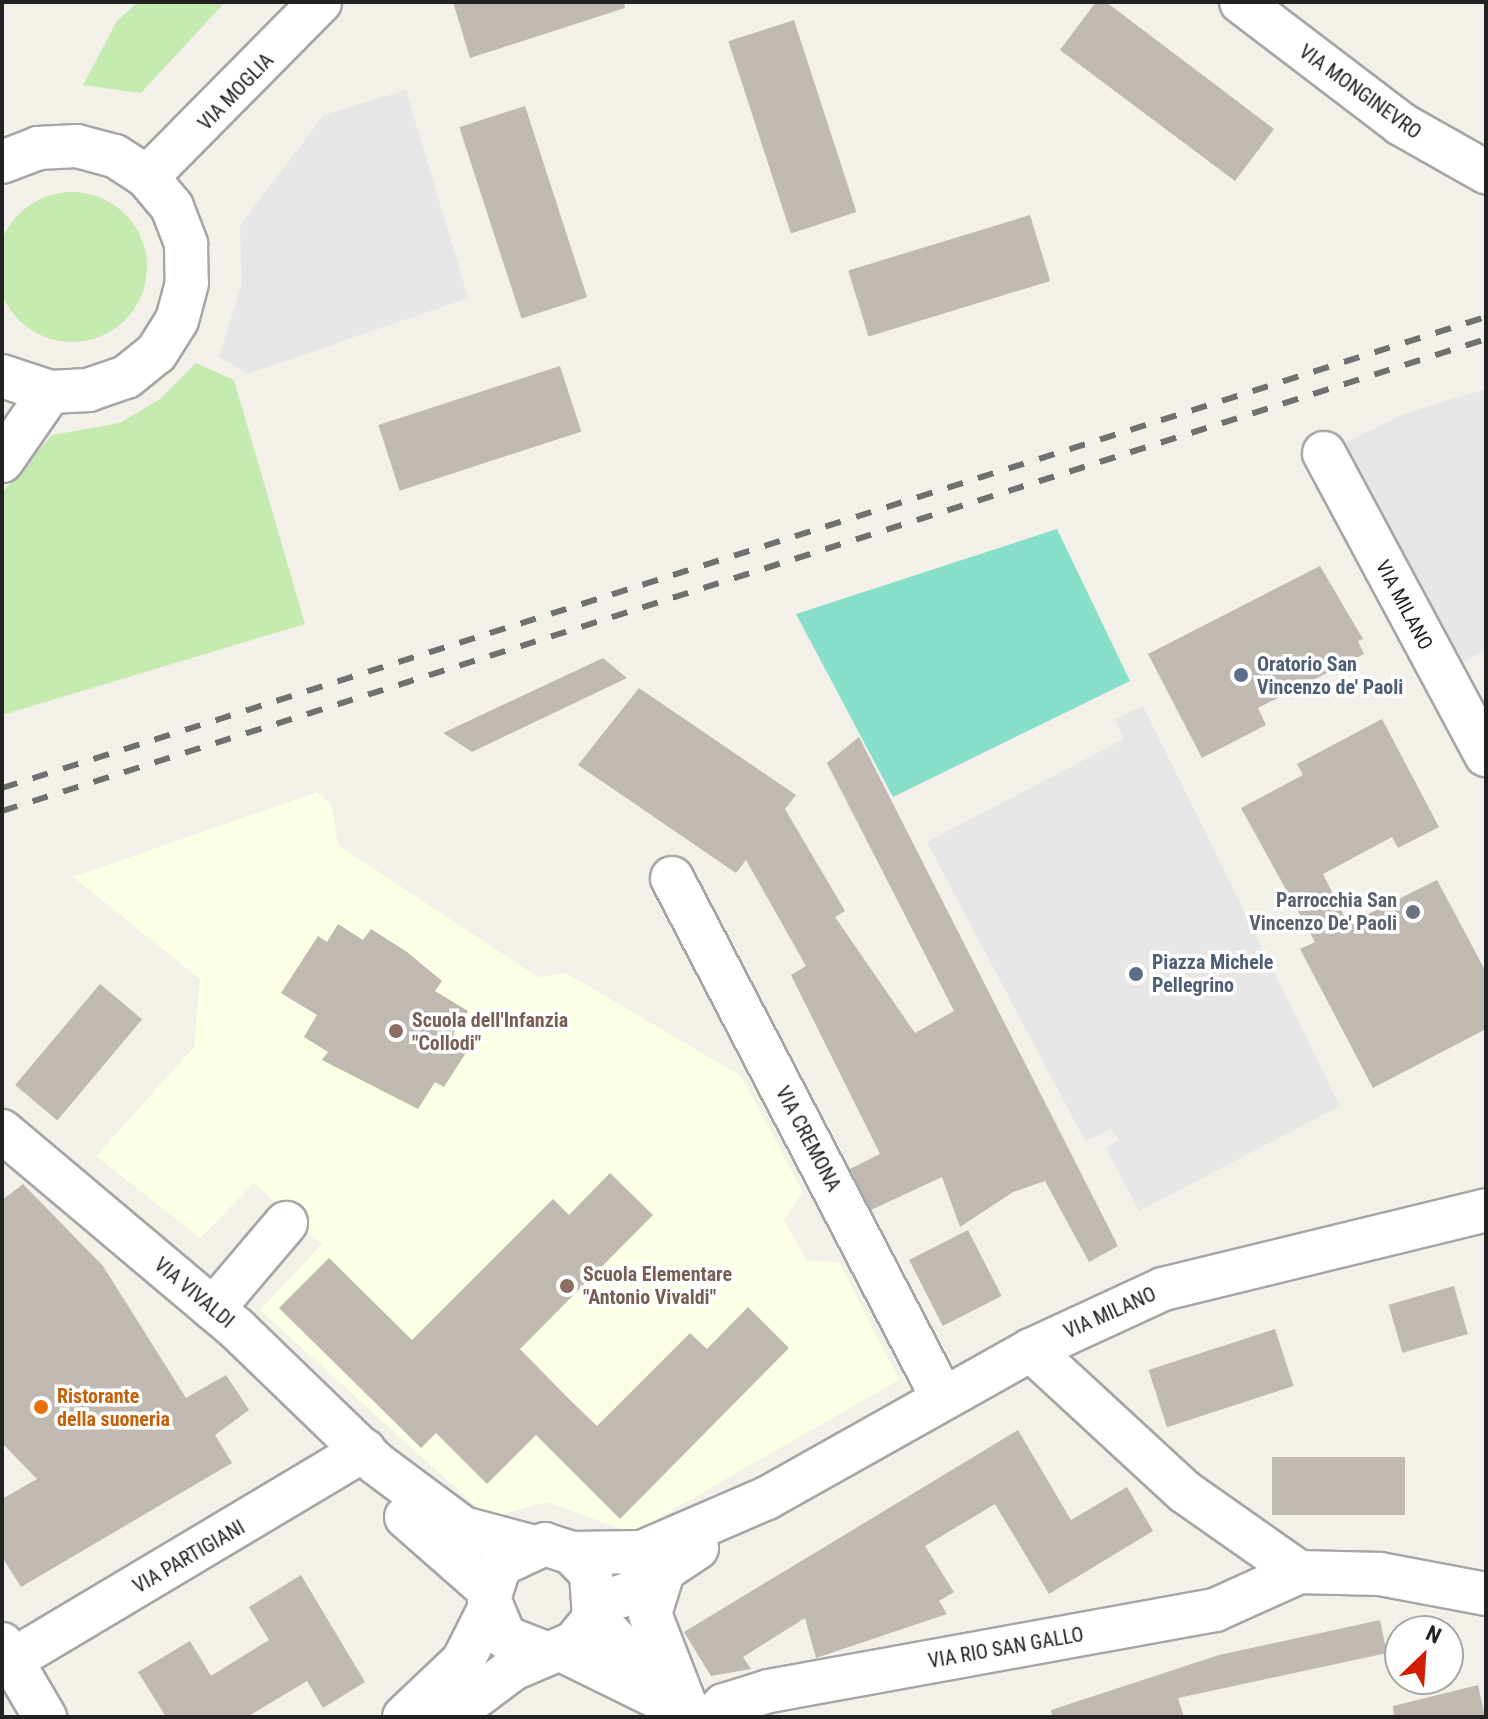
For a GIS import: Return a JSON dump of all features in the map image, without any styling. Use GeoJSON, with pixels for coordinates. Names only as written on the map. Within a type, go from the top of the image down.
{"type":"FeatureCollection","features":[{"type":"Feature","properties":{"kind":"street","name":"VIA MOGLIA"},"geometry":{"type":"LineString","coordinates":[[147,177],[320,2]]}},
{"type":"Feature","properties":{"kind":"street","name":"VIA MONGINEVRO"},"geometry":{"type":"LineString","coordinates":[[1241,2],[1401,124],[1486,172]]}},
{"type":"Feature","properties":{"kind":"street"},"geometry":{"type":"LineString","coordinates":[[2,162],[38,148],[77,146],[115,156],[147,177],[172,207],[186,244],[187,283],[177,320],[156,353],[126,377],[89,390],[50,392],[2,376]]}},
{"type":"Feature","properties":{"kind":"street"},"geometry":{"type":"LineString","coordinates":[[2,461],[50,392]]}},
{"type":"Feature","properties":{"kind":"street","name":"VIA MILANO"},"geometry":{"type":"LineString","coordinates":[[1324,453],[1486,755]]}},
{"type":"Feature","properties":{"kind":"street","name":"VIA CREMONA"},"geometry":{"type":"LineString","coordinates":[[672,878],[943,1399]]}},
{"type":"Feature","properties":{"kind":"street","name":"VIA VIVALDI"},"geometry":{"type":"LineString","coordinates":[[2,1131],[213,1309],[371,1457],[463,1528],[530,1546]]}},
{"type":"Feature","properties":{"kind":"street","name":"VIA MILANO"},"geometry":{"type":"LineString","coordinates":[[530,1546],[572,1553],[642,1552],[767,1498],[1031,1350],[1151,1294],[1224,1270],[1486,1210]]}},
{"type":"Feature","properties":{"kind":"street"},"geometry":{"type":"LineString","coordinates":[[213,1309],[286,1223]]}},
{"type":"Feature","properties":{"kind":"street"},"geometry":{"type":"LineString","coordinates":[[1031,1350],[1185,1492],[1299,1572]]}},
{"type":"Feature","properties":{"kind":"street","name":"VIA VIVALDI"},"geometry":{"type":"LineString","coordinates":[[371,1457],[404,1515],[489,1600]]}},
{"type":"Feature","properties":{"kind":"street","name":"VIA PARTIGIANI"},"geometry":{"type":"LineString","coordinates":[[45,1717],[7,1652],[371,1457]]}},
{"type":"Feature","properties":{"kind":"street","name":"VIA MILANO"},"geometry":{"type":"LineString","coordinates":[[449,1717],[553,1652],[596,1611],[663,1572],[767,1498]]}},
{"type":"Feature","properties":{"kind":"street"},"geometry":{"type":"LineString","coordinates":[[404,1717],[463,1661],[500,1565],[530,1546]]}},
{"type":"Feature","properties":{"kind":"street"},"geometry":{"type":"LineString","coordinates":[[572,1553],[591,1573],[596,1611],[699,1714]]}},
{"type":"Feature","properties":{"kind":"street"},"geometry":{"type":"LineString","coordinates":[[663,1572],[650,1614],[699,1714]]}},
{"type":"Feature","properties":{"kind":"street","name":"VIA RIO SAN GALLO"},"geometry":{"type":"LineString","coordinates":[[699,1714],[769,1691],[1215,1610],[1299,1572],[1380,1574],[1486,1594]]}},
{"type":"Feature","properties":{"kind":"street"},"geometry":{"type":"LineString","coordinates":[[489,1600],[505,1637],[553,1652],[699,1714]]}},
{"type":"Feature","properties":{"kind":"shaded area"},"geometry":{"type":"Polygon","coordinates":[[[406,90],[468,298],[247,374],[219,357],[242,283],[240,225],[324,115],[406,90]]]}},
{"type":"Feature","properties":{"kind":"shaded area"},"geometry":{"type":"Polygon","coordinates":[[[1486,389],[1486,650],[1441,673],[1324,453],[1404,414],[1486,389]]]}},
{"type":"Feature","properties":{"kind":"shaded area","name":"Piazza Michele Pellegrino"},"geometry":{"type":"Polygon","coordinates":[[[1143,706],[1340,1106],[1139,1211],[1106,1148],[1119,1140],[1111,1129],[1085,1141],[927,842],[1124,739],[1115,719],[1143,706]]]}},
{"type":"Feature","properties":{"kind":"shaded area","name":"Scuola Elementare \"Antonio Vivaldi\""},"geometry":{"type":"Polygon","coordinates":[[[317,792],[332,806],[338,845],[538,977],[566,973],[741,1076],[803,1192],[784,1220],[807,1261],[839,1262],[899,1380],[632,1533],[547,1502],[489,1518],[260,1310],[322,1244],[254,1183],[200,1238],[96,1156],[194,1047],[200,979],[73,877],[317,792]]]}},
{"type":"Feature","properties":{"kind":"green space"},"geometry":{"type":"Polygon","coordinates":[[[138,2],[225,2],[141,93],[83,85],[117,21],[138,2]]]}},
{"type":"Feature","properties":{"kind":"green space"},"geometry":{"type":"Polygon","coordinates":[[[72,192],[101,198],[125,214],[141,238],[147,267],[141,296],[125,320],[101,336],[72,342],[43,336],[19,320],[3,296],[-3,267],[3,238],[19,214],[43,198],[72,192]]]}},
{"type":"Feature","properties":{"kind":"green space"},"geometry":{"type":"Polygon","coordinates":[[[196,363],[234,380],[305,624],[2,715],[2,493],[52,435],[120,423],[160,399],[196,363]]]}},
{"type":"Feature","properties":{"kind":"green space"},"geometry":{"type":"Polygon","coordinates":[[[1057,529],[1130,681],[893,797],[796,614],[1057,529]]]}},
{"type":"Feature","properties":{"kind":"building"},"geometry":{"type":"Polygon","coordinates":[[[453,2],[624,2],[625,8],[470,58],[453,2]]]}},
{"type":"Feature","properties":{"kind":"building"},"geometry":{"type":"Polygon","coordinates":[[[1096,2],[1106,2],[1274,129],[1235,181],[1060,50],[1096,2]]]}},
{"type":"Feature","properties":{"kind":"building"},"geometry":{"type":"Polygon","coordinates":[[[794,20],[856,212],[791,233],[728,41],[794,20]]]}},
{"type":"Feature","properties":{"kind":"building"},"geometry":{"type":"Polygon","coordinates":[[[525,106],[587,297],[521,318],[459,127],[525,106]]]}},
{"type":"Feature","properties":{"kind":"building"},"geometry":{"type":"Polygon","coordinates":[[[1030,215],[1050,281],[868,337],[848,271],[1030,215]]]}},
{"type":"Feature","properties":{"kind":"building"},"geometry":{"type":"Polygon","coordinates":[[[560,366],[581,432],[400,491],[378,425],[560,366]]]}},
{"type":"Feature","properties":{"kind":"building","name":"Oratorio San Vincenzo de' Paoli"},"geometry":{"type":"Polygon","coordinates":[[[1320,566],[1363,639],[1358,641],[1364,654],[1258,708],[1266,725],[1202,758],[1148,654],[1320,566]]]}},
{"type":"Feature","properties":{"kind":"building"},"geometry":{"type":"Polygon","coordinates":[[[603,658],[627,678],[472,752],[443,733],[603,658]]]}},
{"type":"Feature","properties":{"kind":"building"},"geometry":{"type":"Polygon","coordinates":[[[639,688],[796,795],[785,809],[845,911],[835,917],[915,1033],[954,1011],[827,763],[859,737],[1118,1246],[1089,1262],[1045,1181],[1013,1192],[960,1227],[942,1177],[871,1210],[850,1169],[880,1154],[791,975],[806,966],[746,860],[736,873],[578,765],[639,688]]]}},
{"type":"Feature","properties":{"kind":"building","name":"Parrocchia San Vincenzo De' Paoli"},"geometry":{"type":"Polygon","coordinates":[[[1382,719],[1439,827],[1398,848],[1392,837],[1323,874],[1348,924],[1437,880],[1486,972],[1486,1029],[1373,1088],[1300,949],[1315,942],[1241,808],[1303,775],[1297,764],[1382,719]]]}},
{"type":"Feature","properties":{"kind":"building"},"geometry":{"type":"Polygon","coordinates":[[[338,924],[363,940],[371,929],[407,952],[442,981],[435,991],[468,1011],[453,1034],[471,1045],[444,1087],[435,1082],[418,1109],[322,1060],[328,1052],[304,1037],[317,1015],[281,993],[318,936],[327,942],[338,924]]]}},
{"type":"Feature","properties":{"kind":"building"},"geometry":{"type":"Polygon","coordinates":[[[100,984],[142,1019],[57,1120],[15,1085],[100,984]]]}},
{"type":"Feature","properties":{"kind":"building","name":"Scuola Elementare \"Antonio Vivaldi\""},"geometry":{"type":"Polygon","coordinates":[[[610,1173],[653,1215],[520,1349],[567,1397],[597,1426],[690,1333],[707,1349],[748,1307],[789,1348],[620,1519],[536,1435],[487,1484],[436,1433],[421,1448],[279,1308],[329,1258],[412,1340],[553,1199],[569,1215],[610,1173]]]}},
{"type":"Feature","properties":{"kind":"building"},"geometry":{"type":"Polygon","coordinates":[[[23,1184],[103,1266],[186,1398],[226,1375],[249,1410],[215,1435],[232,1463],[21,1587],[2,1557],[2,1499],[37,1479],[2,1443],[2,1200],[23,1184]]]}},
{"type":"Feature","properties":{"kind":"building"},"geometry":{"type":"Polygon","coordinates":[[[968,1230],[1002,1296],[943,1326],[909,1260],[968,1230]]]}},
{"type":"Feature","properties":{"kind":"building"},"geometry":{"type":"Polygon","coordinates":[[[1454,1286],[1468,1334],[1402,1353],[1389,1305],[1454,1286]]]}},
{"type":"Feature","properties":{"kind":"building"},"geometry":{"type":"Polygon","coordinates":[[[1275,1329],[1294,1386],[1167,1427],[1149,1370],[1275,1329]]]}},
{"type":"Feature","properties":{"kind":"building"},"geometry":{"type":"Polygon","coordinates":[[[1018,1430],[1071,1520],[1127,1487],[1153,1531],[1049,1594],[995,1504],[925,1546],[954,1592],[939,1601],[947,1614],[816,1658],[805,1618],[743,1657],[751,1669],[711,1676],[684,1632],[1018,1430]]]}},
{"type":"Feature","properties":{"kind":"building"},"geometry":{"type":"Polygon","coordinates":[[[1272,1457],[1405,1457],[1405,1515],[1272,1515],[1272,1457]]]}},
{"type":"Feature","properties":{"kind":"building"},"geometry":{"type":"Polygon","coordinates":[[[301,1575],[365,1682],[323,1708],[307,1681],[247,1717],[166,1717],[138,1672],[190,1641],[211,1676],[269,1640],[249,1607],[301,1575]]]}},
{"type":"Feature","properties":{"kind":"building"},"geometry":{"type":"Polygon","coordinates":[[[1380,1620],[1384,1639],[1384,1654],[1178,1698],[1184,1717],[1052,1717],[1051,1710],[1219,1655],[1380,1620]]]}},
{"type":"Feature","properties":{"kind":"building"},"geometry":{"type":"Polygon","coordinates":[[[1478,1685],[1485,1717],[1394,1717],[1393,1706],[1438,1695],[1464,1695],[1464,1688],[1478,1685]]]}},
{"type":"Feature","properties":{"kind":"railway"},"geometry":{"type":"LineString","coordinates":[[2,788],[1486,317]]}},
{"type":"Feature","properties":{"kind":"railway"},"geometry":{"type":"LineString","coordinates":[[2,811],[1486,339]]}},
{"type":"Feature","properties":{"kind":"place","name":"Oratorio San Vincenzo de' Paoli"},"geometry":{"type":"Point","coordinates":[1241,675]}},
{"type":"Feature","properties":{"kind":"place","name":"Parrocchia San Vincenzo De' Paoli"},"geometry":{"type":"Point","coordinates":[1413,912]}},
{"type":"Feature","properties":{"kind":"place","name":"Piazza Michele Pellegrino"},"geometry":{"type":"Point","coordinates":[1136,974]}},
{"type":"Feature","properties":{"kind":"place","name":"Scuola dell'Infanzia \"Collodi\""},"geometry":{"type":"Point","coordinates":[396,1031]}},
{"type":"Feature","properties":{"kind":"place","name":"Scuola Elementare \"Antonio Vivaldi\""},"geometry":{"type":"Point","coordinates":[567,1286]}},
{"type":"Feature","properties":{"kind":"place","name":"Ristorante della suoneria"},"geometry":{"type":"Point","coordinates":[41,1407]}}]}
